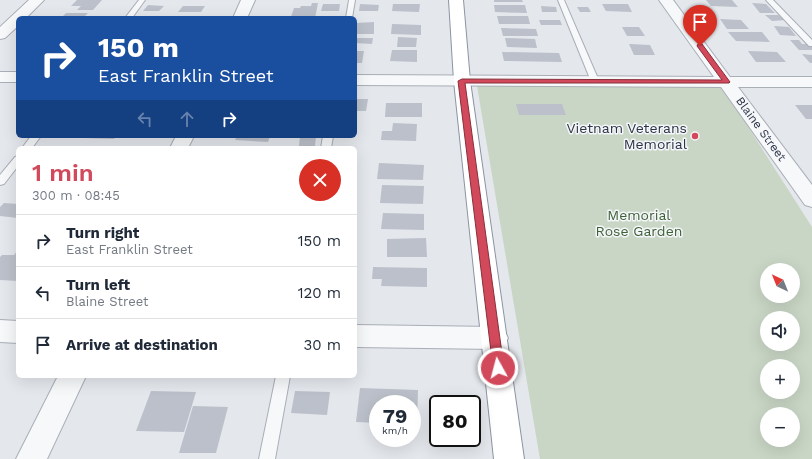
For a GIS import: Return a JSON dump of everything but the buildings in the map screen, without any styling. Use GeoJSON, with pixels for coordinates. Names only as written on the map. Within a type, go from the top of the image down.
{"type":"FeatureCollection","features":[{"type":"Feature","properties":{"kind":"highway"},"geometry":{"type":"LineString","coordinates":[[456,0],[462,81],[509,459]]}},
{"type":"Feature","properties":{"kind":"street"},"geometry":{"type":"LineString","coordinates":[[20,16],[37,0]]}},
{"type":"Feature","properties":{"kind":"street"},"geometry":{"type":"LineString","coordinates":[[241,16],[248,0]]}},
{"type":"Feature","properties":{"kind":"street","name":"Blaine Street"},"geometry":{"type":"LineString","coordinates":[[666,0],[812,200]]}},
{"type":"Feature","properties":{"kind":"street"},"geometry":{"type":"LineString","coordinates":[[0,35],[16,20]]}},
{"type":"Feature","properties":{"kind":"street"},"geometry":{"type":"LineString","coordinates":[[0,77],[16,77]]}},
{"type":"Feature","properties":{"kind":"street"},"geometry":{"type":"LineString","coordinates":[[357,80],[812,82]]}},
{"type":"Feature","properties":{"kind":"street"},"geometry":{"type":"LineString","coordinates":[[0,331],[16,332]]}},
{"type":"Feature","properties":{"kind":"street"},"geometry":{"type":"LineString","coordinates":[[357,336],[494,338]]}},
{"type":"Feature","properties":{"kind":"street"},"geometry":{"type":"LineString","coordinates":[[31,459],[71,378]]}},
{"type":"Feature","properties":{"kind":"lane"},"geometry":{"type":"LineString","coordinates":[[130,16],[142,0]]}},
{"type":"Feature","properties":{"kind":"lane"},"geometry":{"type":"LineString","coordinates":[[349,16],[352,0]]}},
{"type":"Feature","properties":{"kind":"lane"},"geometry":{"type":"LineString","coordinates":[[560,0],[595,81]]}},
{"type":"Feature","properties":{"kind":"lane"},"geometry":{"type":"LineString","coordinates":[[768,0],[812,44]]}},
{"type":"Feature","properties":{"kind":"lane"},"geometry":{"type":"LineString","coordinates":[[0,182],[16,162]]}},
{"type":"Feature","properties":{"kind":"lane"},"geometry":{"type":"LineString","coordinates":[[268,459],[283,378]]}},
{"type":"Feature","properties":{"kind":"green space","name":"Memorial Rose Garden"},"geometry":{"type":"Polygon","coordinates":[[[477,86],[722,86],[812,227],[812,459],[540,459],[477,86]]]}},
{"type":"Feature","properties":{"kind":"place","name":"Vietnam Veterans Memorial"},"geometry":{"type":"Point","coordinates":[695,136]}},
{"type":"Feature","properties":{"kind":"route"},"geometry":{"type":"LineString","coordinates":[[498,368],[462,81],[727,82],[700,46]]}}]}
